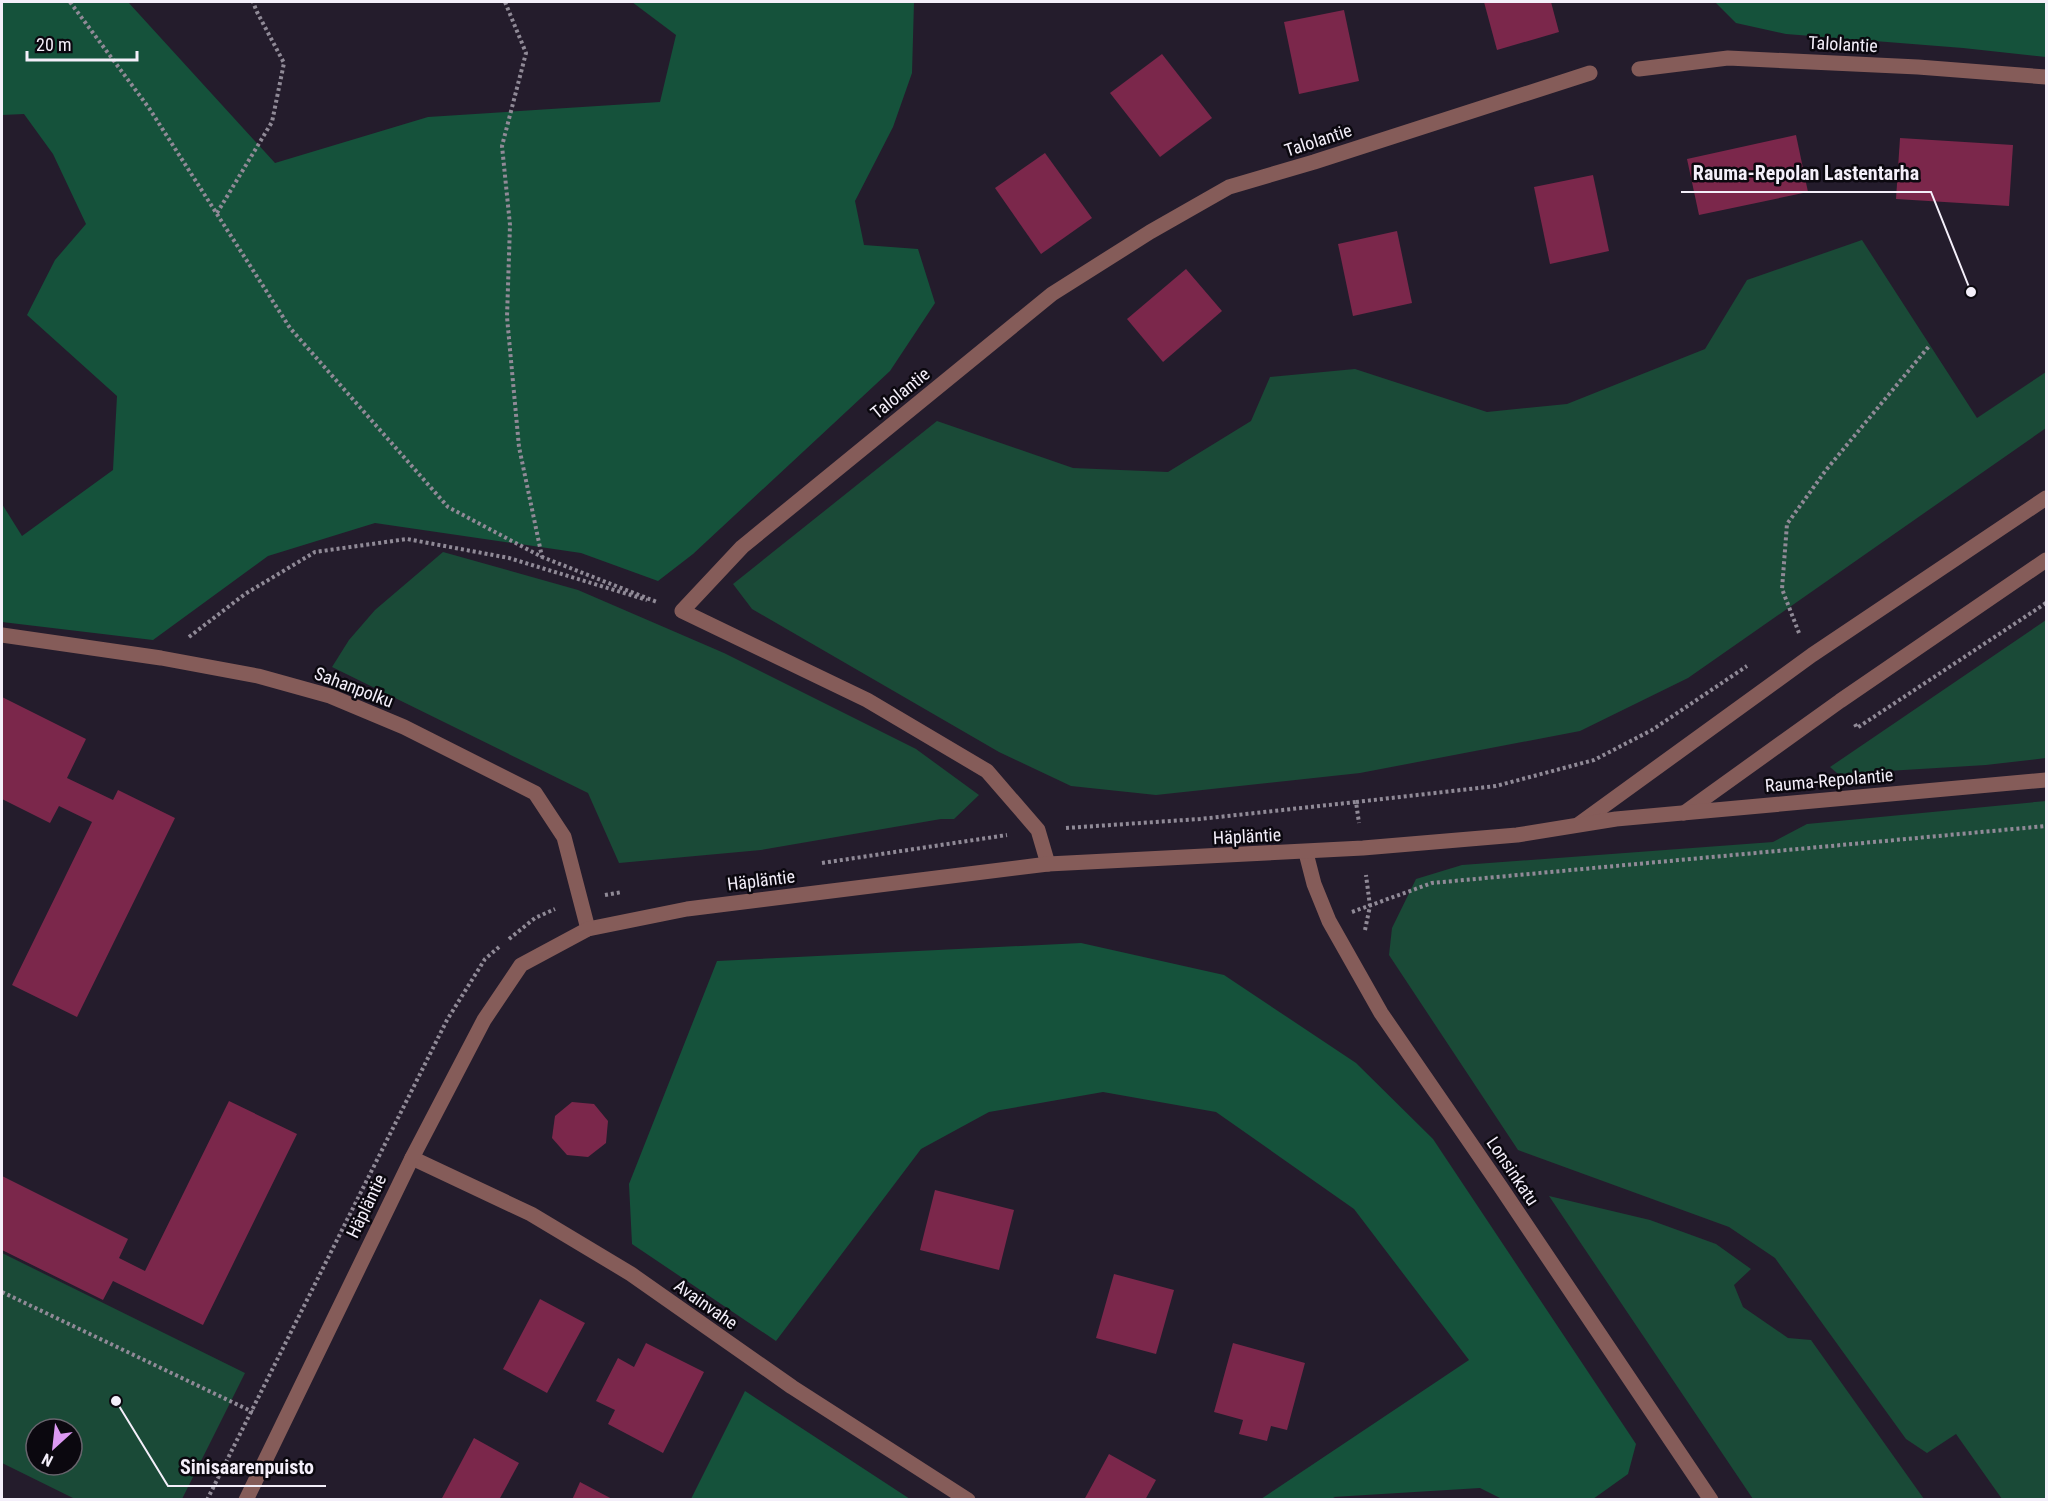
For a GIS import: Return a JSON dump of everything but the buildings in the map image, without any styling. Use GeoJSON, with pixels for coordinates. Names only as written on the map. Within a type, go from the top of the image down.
{"type":"FeatureCollection","features":[{"type":"Feature","properties":{"kind":"street","name":"Talolantie"},"geometry":{"type":"LineString","coordinates":[[1639,69],[1728,58],[1918,66],[2046,77]]}},
{"type":"Feature","properties":{"kind":"street","name":"Talolantie"},"geometry":{"type":"LineString","coordinates":[[682,611],[742,547],[1052,294],[1150,232],[1229,187],[1590,74]]}},
{"type":"Feature","properties":{"kind":"street"},"geometry":{"type":"LineString","coordinates":[[1577,826],[1812,655],[2046,498]]}},
{"type":"Feature","properties":{"kind":"street"},"geometry":{"type":"LineString","coordinates":[[1684,813],[1840,701],[2046,560]]}},
{"type":"Feature","properties":{"kind":"street"},"geometry":{"type":"LineString","coordinates":[[682,611],[867,700],[987,771],[1038,830],[1048,864]]}},
{"type":"Feature","properties":{"kind":"street","name":"Sahanpolku"},"geometry":{"type":"LineString","coordinates":[[2,635],[161,658],[258,676],[330,696],[404,727],[534,793],[564,837],[588,929]]}},
{"type":"Feature","properties":{"kind":"street","name":"Rauma-Repolantie"},"geometry":{"type":"LineString","coordinates":[[1616,819],[2046,780]]}},
{"type":"Feature","properties":{"kind":"street","name":"Häpläntie"},"geometry":{"type":"LineString","coordinates":[[246,1500],[412,1158],[484,1020],[521,965],[588,929],[687,909],[1048,864],[1306,853],[1517,835],[1616,819]]}},
{"type":"Feature","properties":{"kind":"street","name":"Lonsinkatu"},"geometry":{"type":"LineString","coordinates":[[1306,853],[1314,884],[1329,921],[1381,1012],[1711,1500]]}},
{"type":"Feature","properties":{"kind":"street","name":"Avainvahe"},"geometry":{"type":"LineString","coordinates":[[412,1158],[531,1214],[631,1274],[782,1380],[968,1500]]}},
{"type":"Feature","properties":{"kind":"path"},"geometry":{"type":"LineString","coordinates":[[70,2],[149,108],[290,328],[448,507],[542,558],[682,611]]}},
{"type":"Feature","properties":{"kind":"path"},"geometry":{"type":"LineString","coordinates":[[217,213],[272,122],[284,63],[253,2]]}},
{"type":"Feature","properties":{"kind":"path"},"geometry":{"type":"LineString","coordinates":[[505,2],[526,53],[502,146],[510,225],[507,316],[519,447],[542,558]]}},
{"type":"Feature","properties":{"kind":"path"},"geometry":{"type":"LineString","coordinates":[[1812,655],[1798,632],[1782,589],[1787,524],[1826,470],[1930,345]]}},
{"type":"Feature","properties":{"kind":"path"},"geometry":{"type":"LineString","coordinates":[[161,658],[245,594],[315,552],[407,539],[509,558],[682,611]]}},
{"type":"Feature","properties":{"kind":"path"},"geometry":{"type":"LineString","coordinates":[[1840,701],[1857,728],[2046,603]]}},
{"type":"Feature","properties":{"kind":"path"},"geometry":{"type":"LineString","coordinates":[[1798,632],[1808,626]]}},
{"type":"Feature","properties":{"kind":"path"},"geometry":{"type":"LineString","coordinates":[[1356,802],[1496,786],[1594,760],[1652,730],[1752,662]]}},
{"type":"Feature","properties":{"kind":"path"},"geometry":{"type":"LineString","coordinates":[[1329,921],[1432,884],[2046,826]]}},
{"type":"Feature","properties":{"kind":"path"},"geometry":{"type":"LineString","coordinates":[[2,1292],[281,1425]]}},
{"type":"Feature","properties":{"kind":"green space"},"geometry":{"type":"Polygon","coordinates":[[[2,2],[128,2],[275,163],[428,117],[660,102],[676,35],[632,2],[914,2],[912,73],[893,127],[855,201],[864,245],[918,249],[935,303],[890,371],[693,554],[658,581],[581,553],[375,523],[268,556],[153,640],[2,622],[2,504],[22,536],[113,470],[117,396],[27,315],[55,260],[86,224],[53,154],[24,114],[2,115],[2,2]]]}},
{"type":"Feature","properties":{"kind":"green space"},"geometry":{"type":"Polygon","coordinates":[[[1715,2],[2046,2],[2046,57],[1786,34],[1736,23],[1715,2]]]}},
{"type":"Feature","properties":{"kind":"green space"},"geometry":{"type":"Polygon","coordinates":[[[1862,240],[1977,418],[2046,372],[2046,428],[1688,678],[1580,731],[1360,773],[1156,795],[1071,786],[999,752],[752,609],[733,584],[937,421],[1073,468],[1168,472],[1251,421],[1270,377],[1355,369],[1487,412],[1567,404],[1705,349],[1747,280],[1862,240]]]}},
{"type":"Feature","properties":{"kind":"green space"},"geometry":{"type":"Polygon","coordinates":[[[443,552],[578,590],[724,653],[916,749],[979,795],[954,819],[941,819],[761,850],[619,863],[588,793],[332,667],[349,640],[375,610],[443,552]]]}},
{"type":"Feature","properties":{"kind":"green space"},"geometry":{"type":"Polygon","coordinates":[[[2046,620],[2046,758],[1986,765],[1838,774],[1830,767],[2046,620]]]}},
{"type":"Feature","properties":{"kind":"green space"},"geometry":{"type":"Polygon","coordinates":[[[2046,801],[2046,1499],[2002,1499],[1956,1434],[1927,1453],[1906,1439],[1775,1258],[1729,1227],[1518,1150],[1389,955],[1392,928],[1416,879],[1462,865],[1773,842],[1807,824],[2046,801]]]}},
{"type":"Feature","properties":{"kind":"green space"},"geometry":{"type":"Polygon","coordinates":[[[1081,943],[1224,975],[1356,1063],[1433,1139],[1636,1444],[1628,1474],[1593,1499],[1502,1499],[1480,1488],[1333,1497],[1337,1499],[1261,1499],[1469,1360],[1354,1209],[1216,1112],[1103,1092],[989,1112],[921,1149],[776,1341],[632,1244],[629,1184],[717,961],[1081,943]]]}},
{"type":"Feature","properties":{"kind":"green space"},"geometry":{"type":"Polygon","coordinates":[[[1549,1196],[1650,1220],[1716,1244],[1751,1269],[1734,1285],[1743,1307],[1788,1338],[1811,1340],[1924,1499],[1753,1499],[1549,1196]]]}},
{"type":"Feature","properties":{"kind":"green space"},"geometry":{"type":"Polygon","coordinates":[[[2,1253],[245,1373],[182,1499],[75,1499],[30,1477],[84,1477],[84,1417],[24,1417],[24,1474],[2,1463],[2,1253]]]}},
{"type":"Feature","properties":{"kind":"green space"},"geometry":{"type":"Polygon","coordinates":[[[745,1391],[910,1499],[691,1499],[745,1391]]]}},
{"type":"Feature","properties":{"kind":"place","name":"Rauma-Repolan Lastentarha"},"geometry":{"type":"Point","coordinates":[1971,292]}},
{"type":"Feature","properties":{"kind":"place","name":"Sinisaarenpuisto"},"geometry":{"type":"Point","coordinates":[116,1401]}}]}
